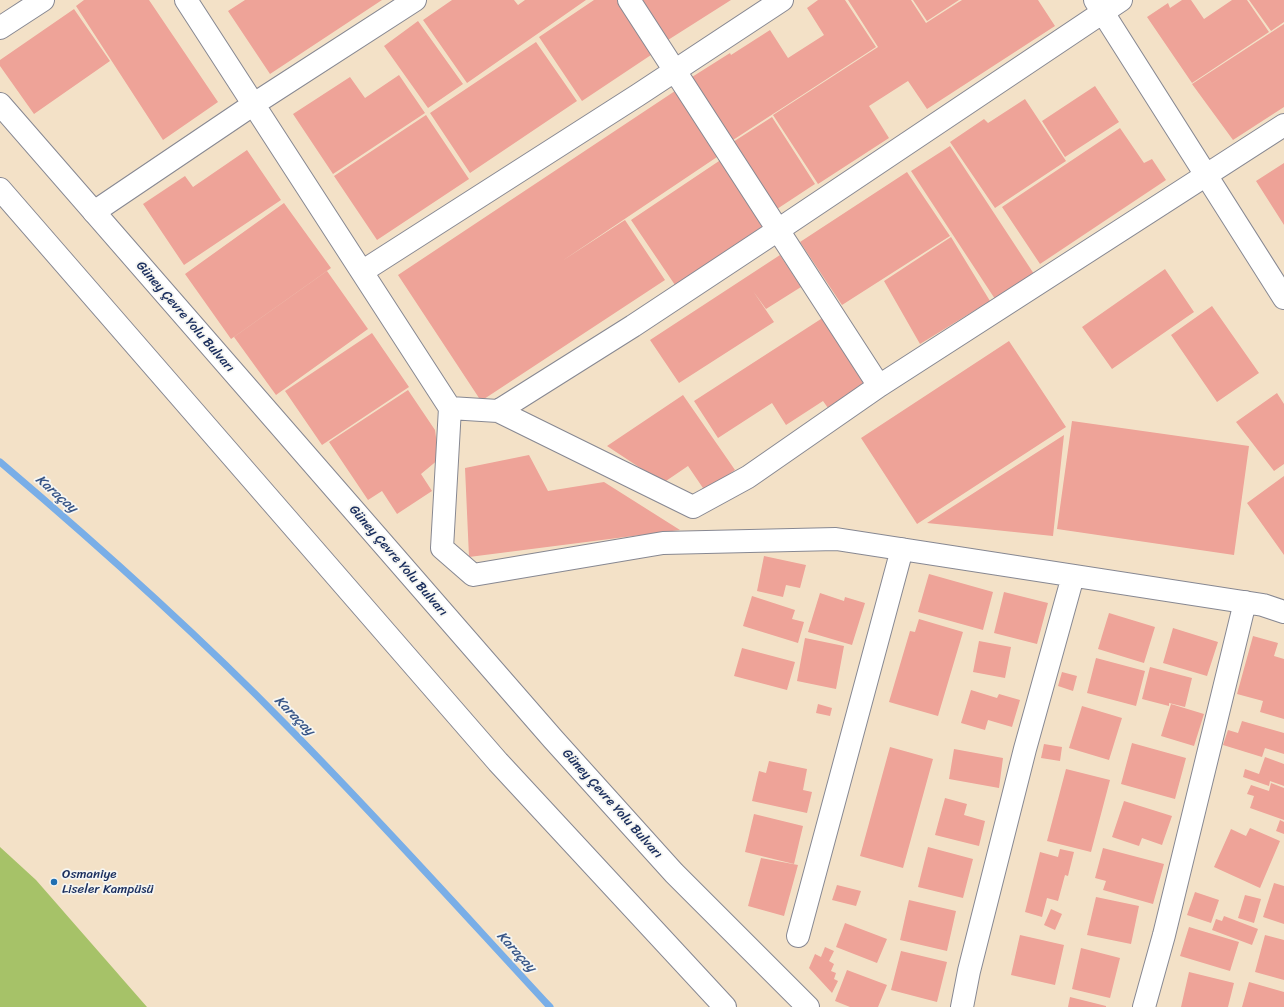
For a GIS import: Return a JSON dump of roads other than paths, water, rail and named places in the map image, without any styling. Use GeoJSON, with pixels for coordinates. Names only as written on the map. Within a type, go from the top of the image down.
{"type":"FeatureCollection","features":[{"type":"Feature","properties":{"kind":"main road"},"geometry":{"type":"LineString","coordinates":[[0,28],[43,0]]}},
{"type":"Feature","properties":{"kind":"main road"},"geometry":{"type":"LineString","coordinates":[[186,0],[363,271],[450,408],[442,548],[473,575],[663,543],[836,539],[1245,602],[1263,605],[1284,612]]}},
{"type":"Feature","properties":{"kind":"main road"},"geometry":{"type":"LineString","coordinates":[[94,212],[254,104],[415,0]]}},
{"type":"Feature","properties":{"kind":"main road"},"geometry":{"type":"LineString","coordinates":[[629,0],[879,386]]}},
{"type":"Feature","properties":{"kind":"main road"},"geometry":{"type":"LineString","coordinates":[[363,271],[782,0]]}},
{"type":"Feature","properties":{"kind":"main road"},"geometry":{"type":"LineString","coordinates":[[498,411],[633,326],[888,158],[1098,6],[1121,0]]}},
{"type":"Feature","properties":{"kind":"main road"},"geometry":{"type":"LineString","coordinates":[[1098,6],[1206,176],[1282,289]]}},
{"type":"Feature","properties":{"kind":"main road","name":"Güney Çevre Yolu Bulvarı"},"geometry":{"type":"LineString","coordinates":[[0,104],[563,750],[674,873],[808,1007]]}},
{"type":"Feature","properties":{"kind":"main road"},"geometry":{"type":"LineString","coordinates":[[450,408],[498,411],[693,507],[748,477],[879,386],[1284,125]]}},
{"type":"Feature","properties":{"kind":"main road"},"geometry":{"type":"LineString","coordinates":[[0,189],[498,762],[725,1007]]}},
{"type":"Feature","properties":{"kind":"main road"},"geometry":{"type":"LineString","coordinates":[[798,936],[902,549]]}},
{"type":"Feature","properties":{"kind":"main road"},"geometry":{"type":"LineString","coordinates":[[962,1007],[969,971],[1023,757],[1073,576]]}},
{"type":"Feature","properties":{"kind":"main road"},"geometry":{"type":"LineString","coordinates":[[1144,1007],[1164,935],[1245,602]]}},
{"type":"Feature","properties":{"kind":"waterway","name":"Karaçay"},"geometry":{"type":"LineString","coordinates":[[0,462],[146,591],[253,691],[321,760],[420,865],[550,1007]]}},
{"type":"Feature","properties":{"kind":"place","name":"Osmaniye Liseler Kampüsü"},"geometry":{"type":"Point","coordinates":[54,882]}}]}
